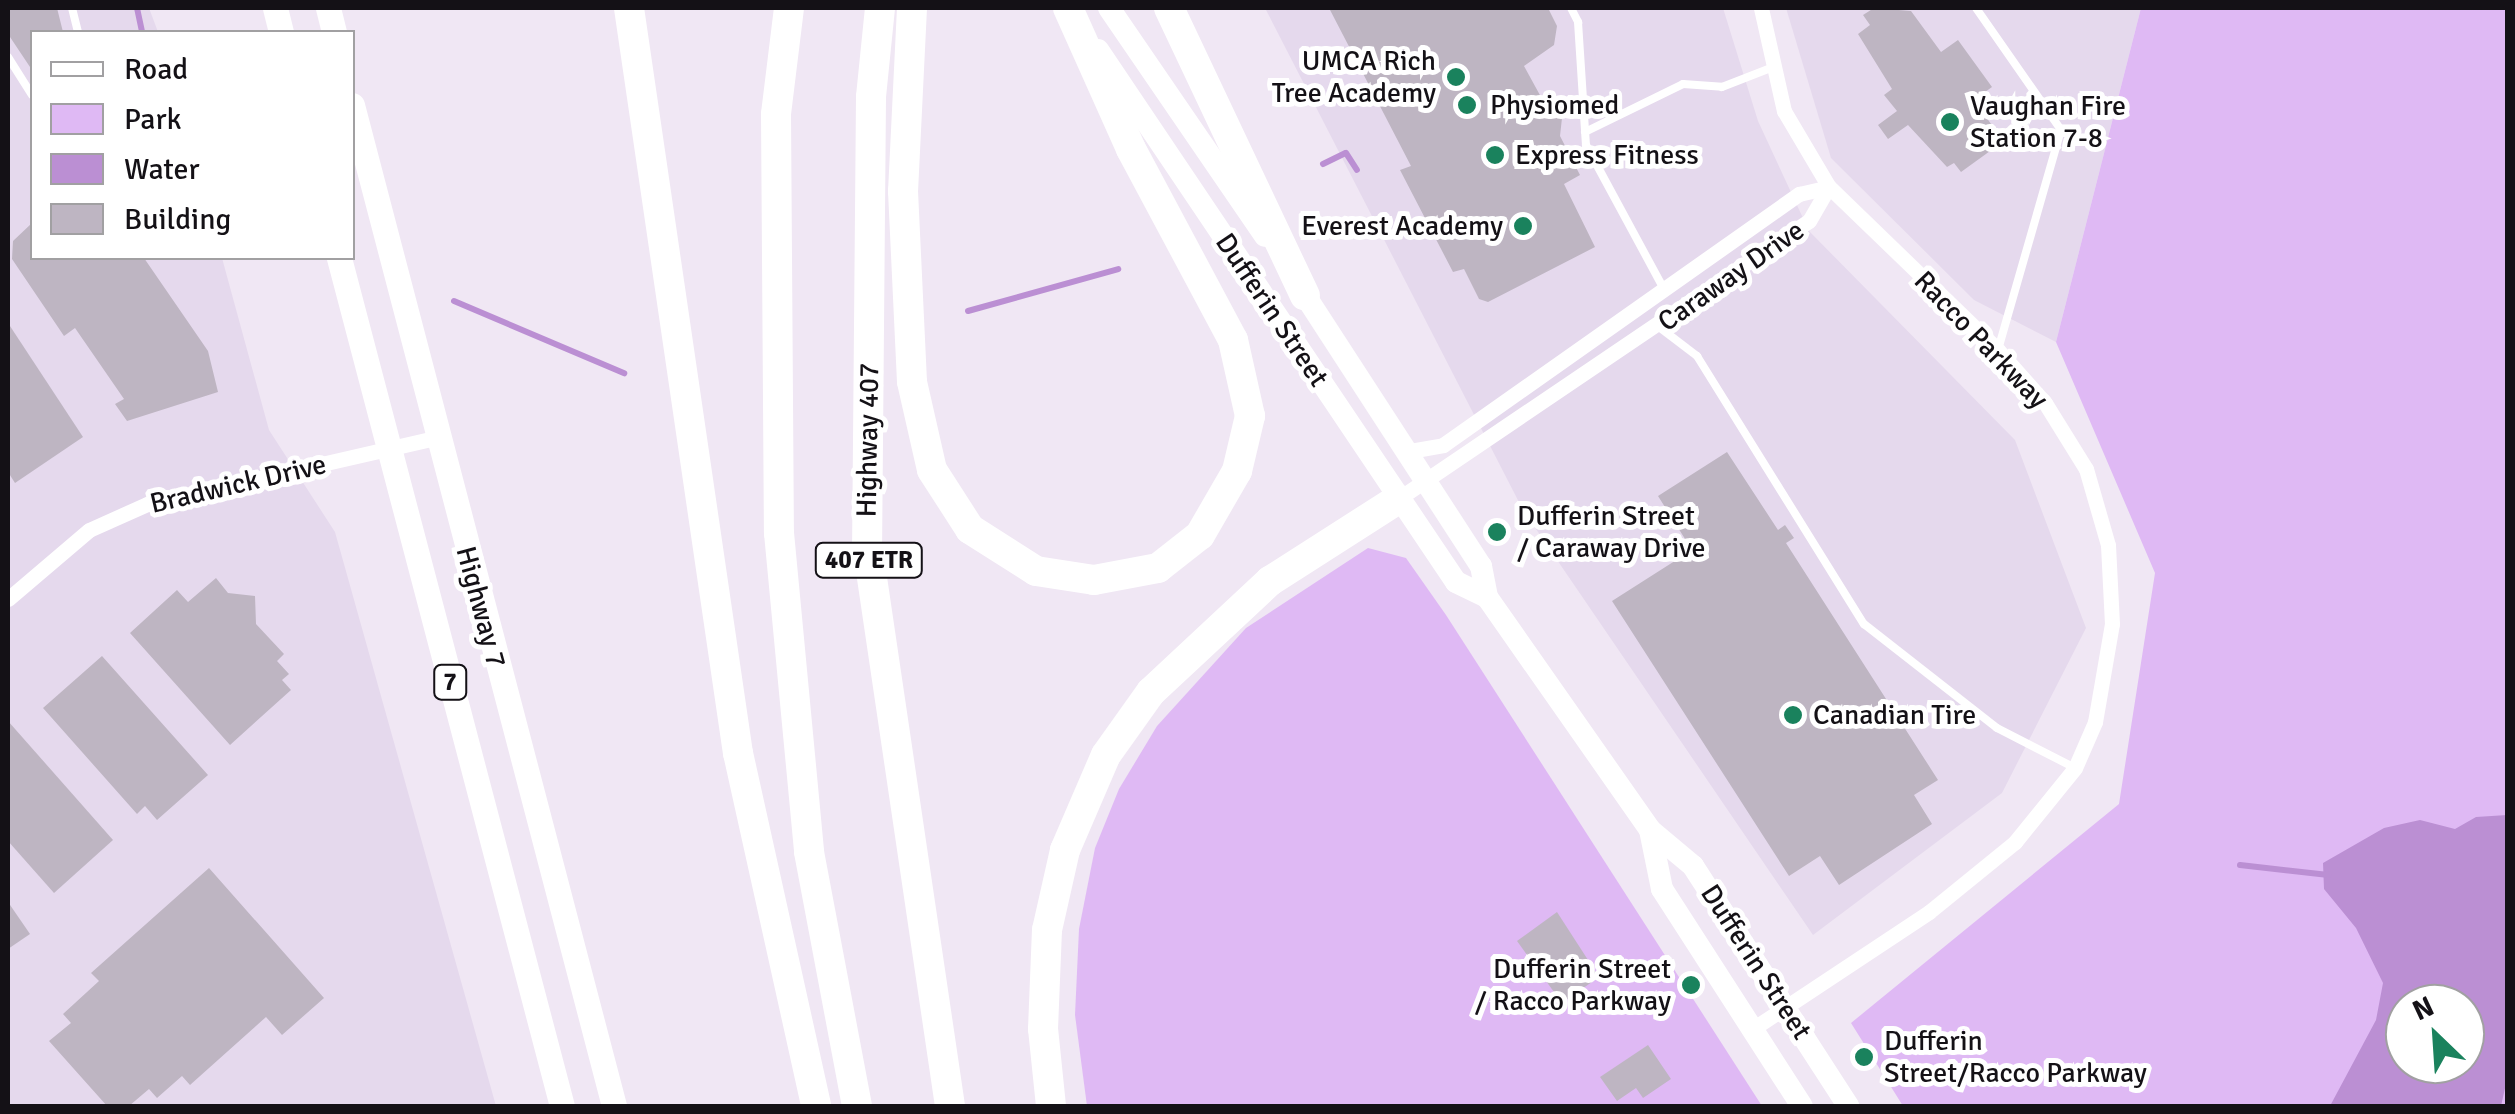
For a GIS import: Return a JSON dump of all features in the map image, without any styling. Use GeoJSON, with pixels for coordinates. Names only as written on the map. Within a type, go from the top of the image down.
{"type":"FeatureCollection","features":[{"type":"Feature","properties":{"kind":"highway"},"geometry":{"type":"LineString","coordinates":[[629,8],[738,754],[816,1106]]}},
{"type":"Feature","properties":{"kind":"highway","name":"407 ETR"},"geometry":{"type":"LineString","coordinates":[[789,8],[776,114],[779,533],[810,852],[857,1106]]}},
{"type":"Feature","properties":{"kind":"highway","name":"Highway 407"},"geometry":{"type":"LineString","coordinates":[[880,8],[871,97],[867,544],[950,1106]]}},
{"type":"Feature","properties":{"kind":"highway"},"geometry":{"type":"LineString","coordinates":[[912,8],[904,210],[912,382],[932,470],[970,530],[1036,572],[1094,580],[1158,568],[1200,536],[1237,470],[1250,416],[1233,340],[1131,149],[1069,8]]}},
{"type":"Feature","properties":{"kind":"highway"},"geometry":{"type":"LineString","coordinates":[[1168,8],[1306,296]]}},
{"type":"Feature","properties":{"kind":"highway"},"geometry":{"type":"LineString","coordinates":[[1051,1106],[1043,1029],[1047,930],[1065,850],[1106,755],[1151,692],[1246,602],[1410,491]]}},
{"type":"Feature","properties":{"kind":"main road","name":"Dufferin Street"},"geometry":{"type":"LineString","coordinates":[[1069,8],[1410,491],[1456,582],[1487,596],[1650,830],[1693,866],[1848,1106]]}},
{"type":"Feature","properties":{"kind":"main road","name":"Dufferin Street"},"geometry":{"type":"LineString","coordinates":[[1110,8],[1306,296],[1404,452],[1410,491]]}},
{"type":"Feature","properties":{"kind":"main road","name":"Highway 7"},"geometry":{"type":"LineString","coordinates":[[355,118],[614,1106]]}},
{"type":"Feature","properties":{"kind":"main road","name":"Highway 7"},"geometry":{"type":"LineString","coordinates":[[340,260],[562,1106]]}},
{"type":"Feature","properties":{"kind":"main road","name":"Dufferin Street"},"geometry":{"type":"LineString","coordinates":[[1650,830],[1662,889],[1802,1106]]}},
{"type":"Feature","properties":{"kind":"street","name":"Racco Parkway"},"geometry":{"type":"LineString","coordinates":[[1754,1028],[1929,912],[2015,842],[2076,768],[2094,722],[2112,624],[2108,546],[2086,469],[2045,403],[1998,350],[1828,187],[1784,111],[1771,68],[1761,8]]}},
{"type":"Feature","properties":{"kind":"street","name":"Caraway Drive"},"geometry":{"type":"LineString","coordinates":[[1410,491],[1659,327],[1816,215],[1828,187]]}},
{"type":"Feature","properties":{"kind":"street","name":"Caraway Drive"},"geometry":{"type":"LineString","coordinates":[[1404,452],[1442,445],[1666,292],[1796,196],[1828,187]]}},
{"type":"Feature","properties":{"kind":"street","name":"Bradwick Drive"},"geometry":{"type":"LineString","coordinates":[[8,599],[89,530],[147,504],[436,438]]}},
{"type":"Feature","properties":{"kind":"lane"},"geometry":{"type":"LineString","coordinates":[[1570,8],[1578,22],[1584,132],[1666,292]]}},
{"type":"Feature","properties":{"kind":"lane"},"geometry":{"type":"LineString","coordinates":[[1976,8],[2061,130],[1998,350]]}},
{"type":"Feature","properties":{"kind":"lane"},"geometry":{"type":"LineString","coordinates":[[8,57],[30,92]]}},
{"type":"Feature","properties":{"kind":"lane"},"geometry":{"type":"LineString","coordinates":[[1584,132],[1684,84],[1722,87],[1771,68]]}},
{"type":"Feature","properties":{"kind":"lane"},"geometry":{"type":"LineString","coordinates":[[1659,327],[1697,356],[1864,624],[1997,728],[2076,768]]}},
{"type":"Feature","properties":{"kind":"shaded area"},"geometry":{"type":"Polygon","coordinates":[[[8,8],[149,8],[157,30],[30,30],[30,260],[223,260],[269,430],[335,532],[496,1106],[8,1106],[8,8]]]}},
{"type":"Feature","properties":{"kind":"shaded area"},"geometry":{"type":"Polygon","coordinates":[[[1265,8],[1723,8],[1758,121],[1809,231],[2015,440],[2086,628],[2002,793],[1813,935],[1523,510],[1265,8]]]}},
{"type":"Feature","properties":{"kind":"shaded area"},"geometry":{"type":"Polygon","coordinates":[[[1786,8],[2141,8],[2056,342],[1974,300],[1831,158],[1786,8]]]}},
{"type":"Feature","properties":{"kind":"green space"},"geometry":{"type":"Polygon","coordinates":[[[2141,8],[2507,8],[2507,1106],[1903,1106],[1851,1023],[2119,804],[2155,573],[2056,342],[2141,8]]]}},
{"type":"Feature","properties":{"kind":"green space"},"geometry":{"type":"Polygon","coordinates":[[[1368,548],[1406,558],[1762,1106],[1087,1106],[1075,1015],[1079,929],[1095,848],[1119,789],[1157,726],[1246,628],[1368,548]]]}},
{"type":"Feature","properties":{"kind":"water"},"geometry":{"type":"Polygon","coordinates":[[[2507,815],[2508,1075],[2501,1106],[2330,1106],[2376,1020],[2383,983],[2356,928],[2324,889],[2323,863],[2384,828],[2420,820],[2455,829],[2476,817],[2507,815]]]}},
{"type":"Feature","properties":{"kind":"building"},"geometry":{"type":"Polygon","coordinates":[[[8,8],[57,8],[62,30],[30,30],[30,67],[8,34],[8,8]]]}},
{"type":"Feature","properties":{"kind":"building"},"geometry":{"type":"Polygon","coordinates":[[[1329,8],[1548,8],[1557,26],[1554,45],[1524,66],[1547,108],[1562,118],[1560,136],[1580,175],[1564,184],[1595,247],[1488,302],[1479,299],[1464,269],[1453,272],[1400,170],[1411,166],[1329,8]]]}},
{"type":"Feature","properties":{"kind":"building"},"geometry":{"type":"Polygon","coordinates":[[[1874,8],[1911,11],[1941,52],[1958,40],[1992,87],[1974,100],[1996,131],[1989,136],[1997,146],[1961,172],[1954,163],[1947,167],[1908,125],[1888,139],[1878,125],[1897,111],[1884,95],[1892,89],[1858,34],[1870,25],[1863,15],[1874,8]]]}},
{"type":"Feature","properties":{"kind":"building"},"geometry":{"type":"Polygon","coordinates":[[[30,225],[30,260],[145,260],[208,351],[218,392],[127,421],[115,404],[124,399],[75,328],[64,336],[12,259],[13,241],[30,225]]]}},
{"type":"Feature","properties":{"kind":"building"},"geometry":{"type":"Polygon","coordinates":[[[8,323],[83,437],[15,483],[8,472],[8,323]]]}},
{"type":"Feature","properties":{"kind":"building"},"geometry":{"type":"Polygon","coordinates":[[[1727,452],[1778,530],[1785,525],[1794,538],[1786,543],[1938,780],[1914,795],[1932,824],[1839,885],[1820,856],[1789,876],[1612,601],[1692,550],[1658,496],[1727,452]]]}},
{"type":"Feature","properties":{"kind":"building"},"geometry":{"type":"Polygon","coordinates":[[[216,578],[228,593],[255,596],[256,624],[284,654],[277,661],[289,674],[282,680],[291,690],[230,745],[130,633],[177,590],[188,602],[216,578]]]}},
{"type":"Feature","properties":{"kind":"building"},"geometry":{"type":"Polygon","coordinates":[[[102,656],[208,775],[157,820],[145,806],[137,814],[43,708],[102,656]]]}},
{"type":"Feature","properties":{"kind":"building"},"geometry":{"type":"Polygon","coordinates":[[[8,721],[113,840],[54,893],[8,841],[8,721]]]}},
{"type":"Feature","properties":{"kind":"building"},"geometry":{"type":"Polygon","coordinates":[[[209,868],[324,998],[282,1035],[266,1017],[190,1085],[182,1076],[157,1098],[149,1089],[129,1106],[107,1106],[49,1041],[71,1023],[63,1014],[99,981],[91,973],[209,868]]]}},
{"type":"Feature","properties":{"kind":"building"},"geometry":{"type":"Polygon","coordinates":[[[8,902],[30,934],[8,949],[8,902]]]}},
{"type":"Feature","properties":{"kind":"building"},"geometry":{"type":"Polygon","coordinates":[[[1557,912],[1599,977],[1562,1003],[1517,941],[1557,912]]]}},
{"type":"Feature","properties":{"kind":"building"},"geometry":{"type":"Polygon","coordinates":[[[1648,1045],[1671,1079],[1643,1098],[1636,1088],[1617,1101],[1600,1077],[1648,1045]]]}},
{"type":"Feature","properties":{"kind":"waterway"},"geometry":{"type":"LineString","coordinates":[[137,8],[142,30]]}},
{"type":"Feature","properties":{"kind":"waterway"},"geometry":{"type":"LineString","coordinates":[[1323,164],[1346,153],[1357,170]]}},
{"type":"Feature","properties":{"kind":"waterway"},"geometry":{"type":"LineString","coordinates":[[968,311],[1118,269]]}},
{"type":"Feature","properties":{"kind":"waterway"},"geometry":{"type":"LineString","coordinates":[[454,301],[624,373]]}},
{"type":"Feature","properties":{"kind":"waterway"},"geometry":{"type":"LineString","coordinates":[[2240,865],[2328,875]]}},
{"type":"Feature","properties":{"kind":"place","name":"UMCA Rich Tree Academy"},"geometry":{"type":"Point","coordinates":[1456,77]}},
{"type":"Feature","properties":{"kind":"place","name":"Physiomed"},"geometry":{"type":"Point","coordinates":[1467,105]}},
{"type":"Feature","properties":{"kind":"place","name":"Vaughan Fire Station 7-8"},"geometry":{"type":"Point","coordinates":[1950,122]}},
{"type":"Feature","properties":{"kind":"place","name":"Express Fitness"},"geometry":{"type":"Point","coordinates":[1495,155]}},
{"type":"Feature","properties":{"kind":"place","name":"Everest Academy"},"geometry":{"type":"Point","coordinates":[1523,226]}},
{"type":"Feature","properties":{"kind":"place","name":"Dufferin Street / Caraway Drive"},"geometry":{"type":"Point","coordinates":[1497,532]}},
{"type":"Feature","properties":{"kind":"place","name":"Canadian Tire"},"geometry":{"type":"Point","coordinates":[1793,715]}},
{"type":"Feature","properties":{"kind":"place","name":"Dufferin Street / Racco Parkway"},"geometry":{"type":"Point","coordinates":[1691,985]}},
{"type":"Feature","properties":{"kind":"place","name":"Dufferin Street/Racco Parkway"},"geometry":{"type":"Point","coordinates":[1864,1057]}}]}
